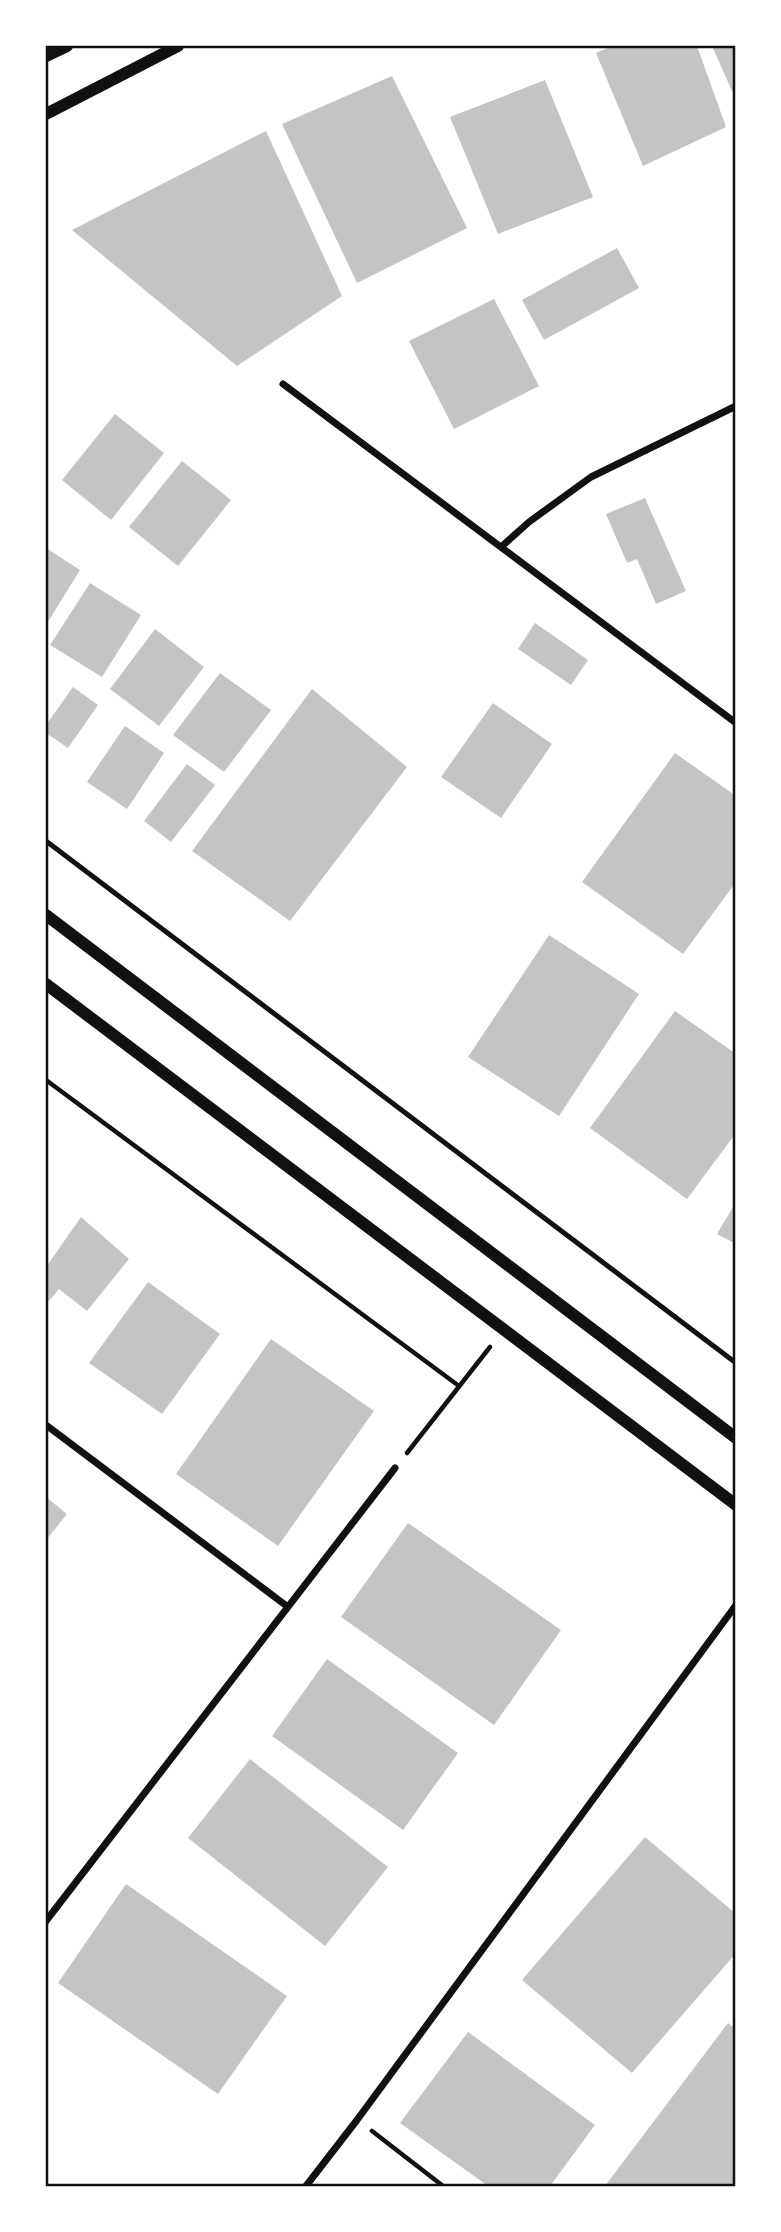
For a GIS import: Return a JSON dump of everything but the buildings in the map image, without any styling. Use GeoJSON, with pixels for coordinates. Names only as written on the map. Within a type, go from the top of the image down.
{"type":"FeatureCollection","features":[{"type":"Feature","properties":{"kind":"street"},"geometry":{"type":"LineString","coordinates":[[46,56],[67,46]]}},
{"type":"Feature","properties":{"kind":"street"},"geometry":{"type":"LineString","coordinates":[[46,114],[178,46]]}},
{"type":"Feature","properties":{"kind":"street"},"geometry":{"type":"LineString","coordinates":[[283,384],[736,723]]}},
{"type":"Feature","properties":{"kind":"street"},"geometry":{"type":"LineString","coordinates":[[501,547],[529,522],[591,477],[736,406]]}},
{"type":"Feature","properties":{"kind":"street"},"geometry":{"type":"LineString","coordinates":[[46,915],[736,1438]]}},
{"type":"Feature","properties":{"kind":"street"},"geometry":{"type":"LineString","coordinates":[[46,984],[736,1505]]}},
{"type":"Feature","properties":{"kind":"street"},"geometry":{"type":"LineString","coordinates":[[46,1425],[288,1607]]}},
{"type":"Feature","properties":{"kind":"street"},"geometry":{"type":"LineString","coordinates":[[46,1921],[395,1468]]}},
{"type":"Feature","properties":{"kind":"street"},"geometry":{"type":"LineString","coordinates":[[306,2186],[735,1607]]}},
{"type":"Feature","properties":{"kind":"lane"},"geometry":{"type":"LineString","coordinates":[[46,841],[736,1363]]}},
{"type":"Feature","properties":{"kind":"path"},"geometry":{"type":"LineString","coordinates":[[46,1080],[459,1387]]}},
{"type":"Feature","properties":{"kind":"path"},"geometry":{"type":"LineString","coordinates":[[395,1468],[504,1330]]}},
{"type":"Feature","properties":{"kind":"path"},"geometry":{"type":"LineString","coordinates":[[357,2120],[443,2186]]}}]}
